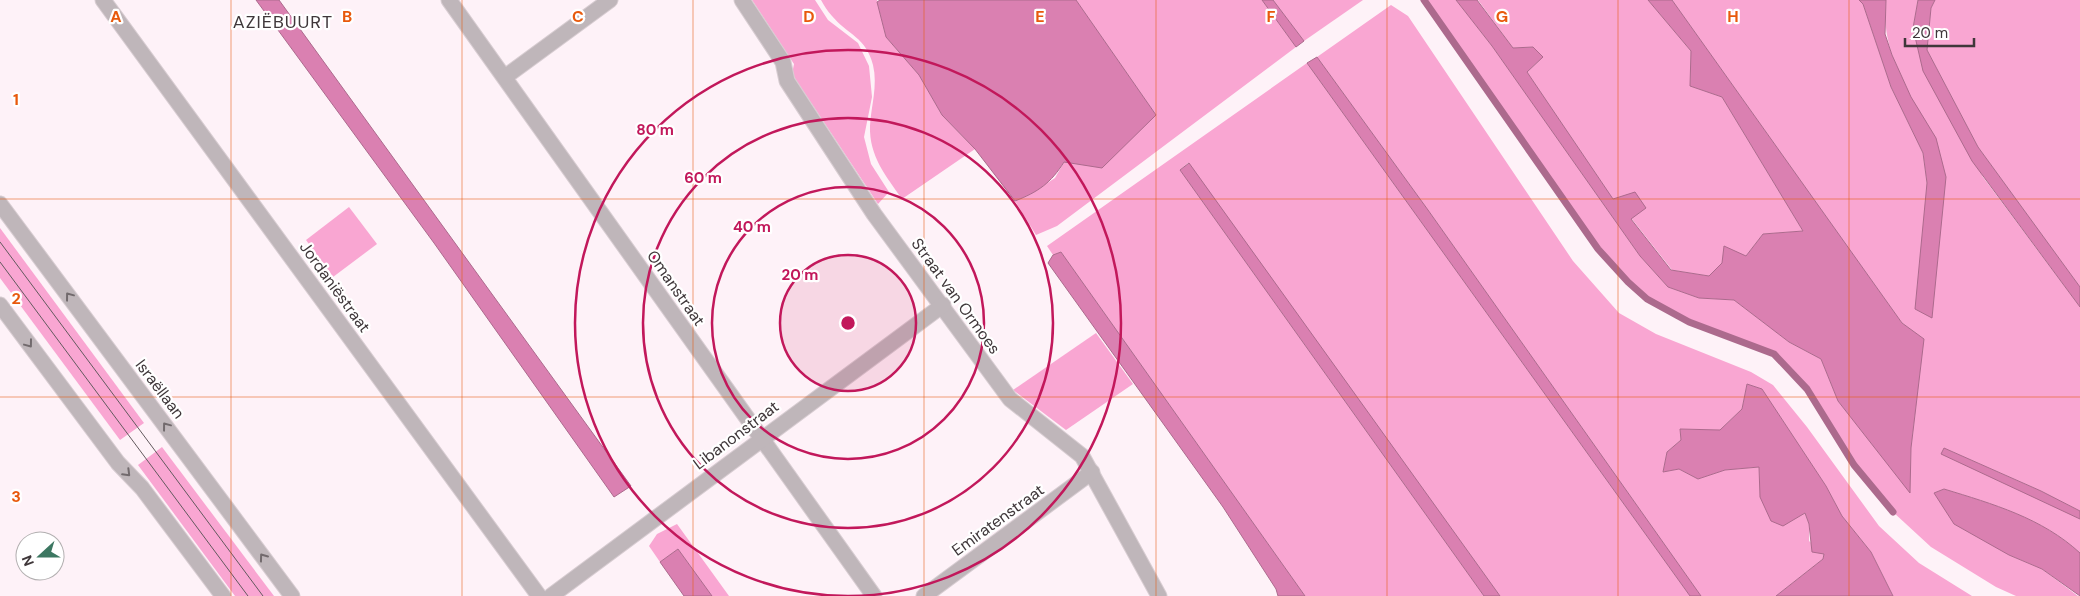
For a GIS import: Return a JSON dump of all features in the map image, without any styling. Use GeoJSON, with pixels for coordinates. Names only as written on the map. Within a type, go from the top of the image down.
{"type":"FeatureCollection","features":[{"type":"Feature","properties":{"kind":"street","name":"Jordaniëstraat"},"geometry":{"type":"LineString","coordinates":[[103,0],[539,596]]}},
{"type":"Feature","properties":{"kind":"street","name":"Omanstraat"},"geometry":{"type":"LineString","coordinates":[[449,0],[874,596]]}},
{"type":"Feature","properties":{"kind":"street"},"geometry":{"type":"LineString","coordinates":[[505,77],[610,0]]}},
{"type":"Feature","properties":{"kind":"street","name":"Straat van Ormoes"},"geometry":{"type":"LineString","coordinates":[[742,0],[783,62],[787,81],[874,214],[943,305],[1010,399],[1082,456],[1159,596]]}},
{"type":"Feature","properties":{"kind":"street","name":"Israëllaan"},"geometry":{"type":"LineString","coordinates":[[0,204],[292,596]]}},
{"type":"Feature","properties":{"kind":"street"},"geometry":{"type":"LineString","coordinates":[[0,305],[118,463],[142,488],[223,596]]}},
{"type":"Feature","properties":{"kind":"street","name":"Libanonstraat"},"geometry":{"type":"LineString","coordinates":[[559,594],[760,438],[943,305]]}},
{"type":"Feature","properties":{"kind":"street","name":"Emiratenstraat"},"geometry":{"type":"LineString","coordinates":[[924,596],[1092,472]]}},
{"type":"Feature","properties":{"kind":"shaded area"},"geometry":{"type":"Polygon","coordinates":[[[256,0],[279,0],[631,486],[614,497],[434,243],[256,0]]]}},
{"type":"Feature","properties":{"kind":"shaded area"},"geometry":{"type":"Polygon","coordinates":[[[752,0],[815,0],[828,20],[858,43],[869,66],[872,97],[864,137],[871,164],[889,192],[878,204],[792,74],[794,64],[752,0]]]}},
{"type":"Feature","properties":{"kind":"shaded area"},"geometry":{"type":"Polygon","coordinates":[[[821,0],[877,0],[886,37],[919,75],[942,115],[975,149],[902,199],[880,165],[872,147],[870,126],[875,81],[870,56],[861,42],[830,14],[821,0]]]}},
{"type":"Feature","properties":{"kind":"shaded area"},"geometry":{"type":"Polygon","coordinates":[[[880,0],[1076,0],[1156,115],[1102,168],[1064,162],[1054,176],[1043,186],[1015,201],[975,149],[942,115],[919,75],[886,37],[877,2],[880,0]]]}},
{"type":"Feature","properties":{"kind":"shaded area"},"geometry":{"type":"Polygon","coordinates":[[[1076,0],[1262,0],[1296,47],[1057,226],[1036,235],[1015,201],[1027,196],[1055,178],[1064,162],[1156,115],[1076,0]]]}},
{"type":"Feature","properties":{"kind":"shaded area"},"geometry":{"type":"Polygon","coordinates":[[[1262,0],[1273,0],[1304,41],[1296,47],[1262,0]]]}},
{"type":"Feature","properties":{"kind":"shaded area"},"geometry":{"type":"Polygon","coordinates":[[[1273,0],[1363,0],[1304,41],[1273,0]]]}},
{"type":"Feature","properties":{"kind":"shaded area"},"geometry":{"type":"Polygon","coordinates":[[[1424,0],[1456,0],[1492,46],[1640,256],[1668,287],[1699,298],[1734,300],[1789,342],[1821,359],[1838,401],[1910,492],[1911,448],[1923,339],[1902,323],[1672,0],[1859,0],[1863,4],[1891,87],[1923,153],[1927,183],[1946,177],[1892,55],[1885,21],[1886,0],[1918,0],[1913,28],[1983,177],[2080,307],[2080,511],[2041,491],[1944,448],[2080,519],[2080,553],[2050,530],[1999,507],[1944,489],[1934,493],[2009,555],[2042,569],[2078,596],[2016,596],[1996,587],[1931,547],[1893,512],[1854,465],[1807,389],[1774,355],[1689,322],[1647,299],[1628,282],[1598,249],[1424,0]]]}},
{"type":"Feature","properties":{"kind":"shaded area"},"geometry":{"type":"Polygon","coordinates":[[[1456,0],[1477,0],[1513,48],[1533,47],[1543,57],[1527,72],[1613,199],[1635,192],[1646,208],[1631,219],[1671,270],[1709,276],[1722,263],[1724,246],[1746,256],[1763,234],[1803,231],[1722,97],[1690,86],[1691,51],[1648,0],[1672,0],[1902,323],[1924,339],[1911,448],[1910,493],[1838,401],[1821,359],[1789,342],[1734,300],[1699,298],[1668,287],[1640,256],[1492,46],[1456,0]]]}},
{"type":"Feature","properties":{"kind":"shaded area"},"geometry":{"type":"Polygon","coordinates":[[[1478,0],[1648,0],[1691,51],[1690,86],[1722,97],[1803,231],[1763,234],[1746,256],[1722,263],[1709,276],[1672,270],[1631,218],[1635,193],[1613,199],[1527,72],[1543,57],[1533,47],[1513,48],[1478,0]]]}},
{"type":"Feature","properties":{"kind":"shaded area"},"geometry":{"type":"Polygon","coordinates":[[[1859,0],[1886,0],[1885,34],[1892,55],[1911,97],[1936,138],[1946,177],[1932,318],[1915,309],[1927,183],[1923,153],[1891,87],[1863,4],[1859,0]]]}},
{"type":"Feature","properties":{"kind":"shaded area"},"geometry":{"type":"Polygon","coordinates":[[[1918,0],[1935,0],[1931,8],[1927,50],[1978,147],[2080,287],[2080,307],[1972,161],[1923,71],[1913,28],[1918,0]]]}},
{"type":"Feature","properties":{"kind":"shaded area"},"geometry":{"type":"Polygon","coordinates":[[[1935,0],[2080,0],[2080,287],[1978,147],[1927,50],[1931,8],[1935,0]]]}},
{"type":"Feature","properties":{"kind":"shaded area"},"geometry":{"type":"Polygon","coordinates":[[[1391,5],[1408,16],[1573,261],[1619,313],[1656,334],[1751,372],[1773,385],[1807,427],[1879,526],[1919,563],[1972,596],[1893,596],[1871,552],[1842,516],[1826,486],[1762,389],[1747,384],[1742,409],[1720,430],[1680,429],[1681,440],[1667,452],[1663,472],[1679,469],[1698,479],[1725,470],[1759,467],[1760,497],[1795,518],[1805,513],[1809,524],[1809,541],[1824,554],[1823,559],[1776,596],[1701,596],[1428,210],[1317,57],[1391,5]]]}},
{"type":"Feature","properties":{"kind":"shaded area"},"geometry":{"type":"Polygon","coordinates":[[[1317,57],[1428,210],[1701,596],[1690,596],[1307,63],[1317,57]]]}},
{"type":"Feature","properties":{"kind":"shaded area"},"geometry":{"type":"Polygon","coordinates":[[[1307,63],[1690,596],[1500,596],[1188,163],[1180,170],[1484,596],[1305,596],[1061,252],[1053,255],[1047,246],[1307,63]]]}},
{"type":"Feature","properties":{"kind":"shaded area"},"geometry":{"type":"Polygon","coordinates":[[[1189,163],[1500,596],[1484,596],[1180,170],[1189,163]]]}},
{"type":"Feature","properties":{"kind":"shaded area"},"geometry":{"type":"Polygon","coordinates":[[[349,207],[377,244],[333,277],[306,240],[349,207]]]}},
{"type":"Feature","properties":{"kind":"shaded area"},"geometry":{"type":"Polygon","coordinates":[[[0,228],[144,423],[120,440],[0,278],[0,228]]]}},
{"type":"Feature","properties":{"kind":"shaded area"},"geometry":{"type":"Polygon","coordinates":[[[1061,252],[1305,596],[1278,596],[1276,589],[1223,507],[1048,263],[1053,255],[1061,252]]]}},
{"type":"Feature","properties":{"kind":"shaded area"},"geometry":{"type":"Polygon","coordinates":[[[1096,333],[1133,384],[1066,430],[1013,390],[1096,333]]]}},
{"type":"Feature","properties":{"kind":"shaded area"},"geometry":{"type":"Polygon","coordinates":[[[1747,384],[1762,389],[1826,486],[1842,516],[1871,552],[1893,596],[1776,596],[1823,559],[1824,554],[1812,552],[1809,524],[1805,513],[1783,526],[1771,521],[1760,497],[1759,467],[1725,470],[1698,479],[1679,469],[1663,472],[1667,452],[1681,440],[1680,429],[1720,430],[1742,409],[1747,384]]]}},
{"type":"Feature","properties":{"kind":"shaded area"},"geometry":{"type":"Polygon","coordinates":[[[162,447],[274,596],[235,596],[138,465],[162,447]]]}},
{"type":"Feature","properties":{"kind":"shaded area"},"geometry":{"type":"Polygon","coordinates":[[[1944,448],[2041,491],[2080,511],[2080,519],[1941,454],[1944,448]]]}},
{"type":"Feature","properties":{"kind":"shaded area"},"geometry":{"type":"Polygon","coordinates":[[[1944,489],[1981,500],[2033,521],[2065,541],[2080,553],[2080,596],[2042,569],[2009,555],[1954,524],[1934,493],[1944,489]]]}},
{"type":"Feature","properties":{"kind":"shaded area"},"geometry":{"type":"Polygon","coordinates":[[[677,524],[729,596],[712,596],[678,549],[660,562],[649,546],[657,534],[677,524]]]}},
{"type":"Feature","properties":{"kind":"shaded area"},"geometry":{"type":"Polygon","coordinates":[[[678,549],[712,596],[684,596],[660,562],[678,549]]]}},
{"type":"Feature","properties":{"kind":"waterway"},"geometry":{"type":"LineString","coordinates":[[1424,0],[1598,249],[1628,282],[1647,299],[1689,322],[1774,354],[1807,389],[1854,465],[1893,512]]}},
{"type":"Feature","properties":{"kind":"tram line"},"geometry":{"type":"LineString","coordinates":[[0,242],[263,596]]}},
{"type":"Feature","properties":{"kind":"tram line"},"geometry":{"type":"LineString","coordinates":[[0,262],[248,596]]}},
{"type":"Feature","properties":{"kind":"district","name":"AZIËBUURT"},"geometry":{"type":"Point","coordinates":[283,22]}}]}
